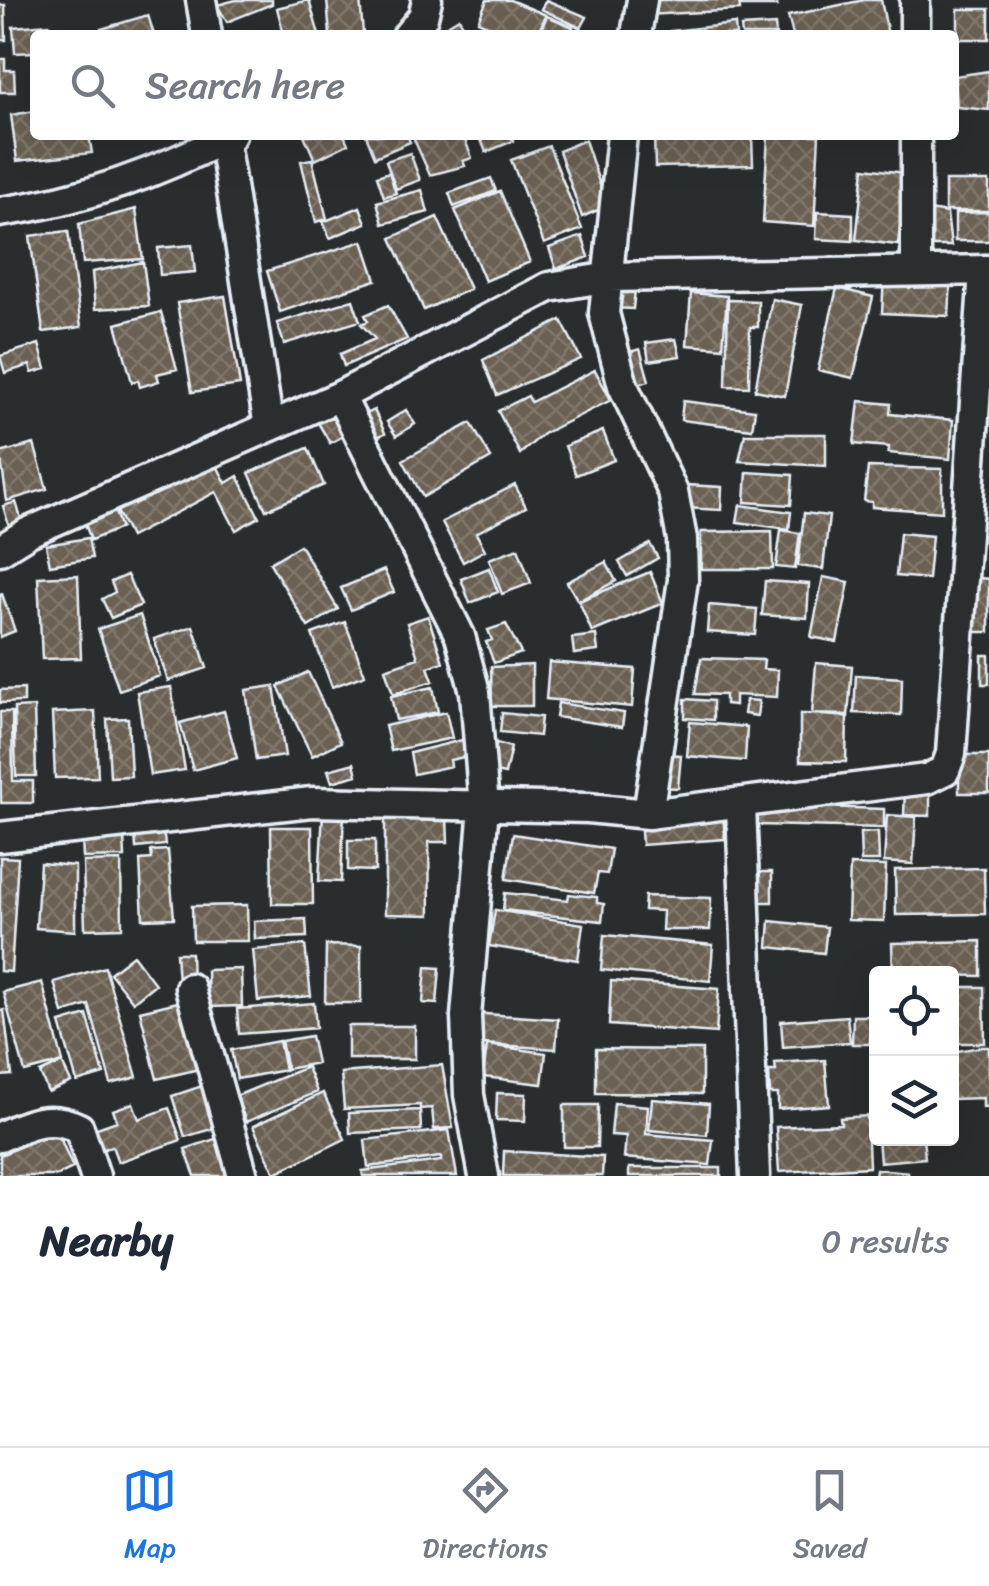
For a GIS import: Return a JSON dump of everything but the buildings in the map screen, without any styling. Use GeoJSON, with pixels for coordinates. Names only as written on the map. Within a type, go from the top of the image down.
{"type":"FeatureCollection","features":[{"type":"Feature","properties":{"kind":"street"},"geometry":{"type":"LineString","coordinates":[[202,0],[206,30]]}},
{"type":"Feature","properties":{"kind":"street"},"geometry":{"type":"LineString","coordinates":[[412,30],[423,16],[427,0]]}},
{"type":"Feature","properties":{"kind":"street"},"geometry":{"type":"LineString","coordinates":[[637,30],[642,0]]}},
{"type":"Feature","properties":{"kind":"street"},"geometry":{"type":"LineString","coordinates":[[915,0],[915,30]]}},
{"type":"Feature","properties":{"kind":"street"},"geometry":{"type":"LineString","coordinates":[[0,212],[90,196],[178,163],[219,140]]}},
{"type":"Feature","properties":{"kind":"street"},"geometry":{"type":"LineString","coordinates":[[227,140],[269,427]]}},
{"type":"Feature","properties":{"kind":"street"},"geometry":{"type":"LineString","coordinates":[[622,140],[604,313],[623,386],[674,492],[682,539],[683,580],[648,814]]}},
{"type":"Feature","properties":{"kind":"street"},"geometry":{"type":"LineString","coordinates":[[916,140],[916,270]]}},
{"type":"Feature","properties":{"kind":"street"},"geometry":{"type":"LineString","coordinates":[[0,550],[29,532],[340,396],[549,287],[610,277],[986,270],[968,560],[951,754],[945,770],[927,779],[648,814],[588,808],[312,802],[0,837]]}},
{"type":"Feature","properties":{"kind":"street"},"geometry":{"type":"LineString","coordinates":[[340,396],[460,636],[474,692],[484,807],[466,1016],[469,1095],[484,1176]]}},
{"type":"Feature","properties":{"kind":"street"},"geometry":{"type":"LineString","coordinates":[[740,805],[755,1176]]}},
{"type":"Feature","properties":{"kind":"street"},"geometry":{"type":"LineString","coordinates":[[190,988],[243,1176]]}},
{"type":"Feature","properties":{"kind":"street"},"geometry":{"type":"LineString","coordinates":[[0,1136],[37,1121],[61,1120],[78,1128],[95,1176]]}}]}
